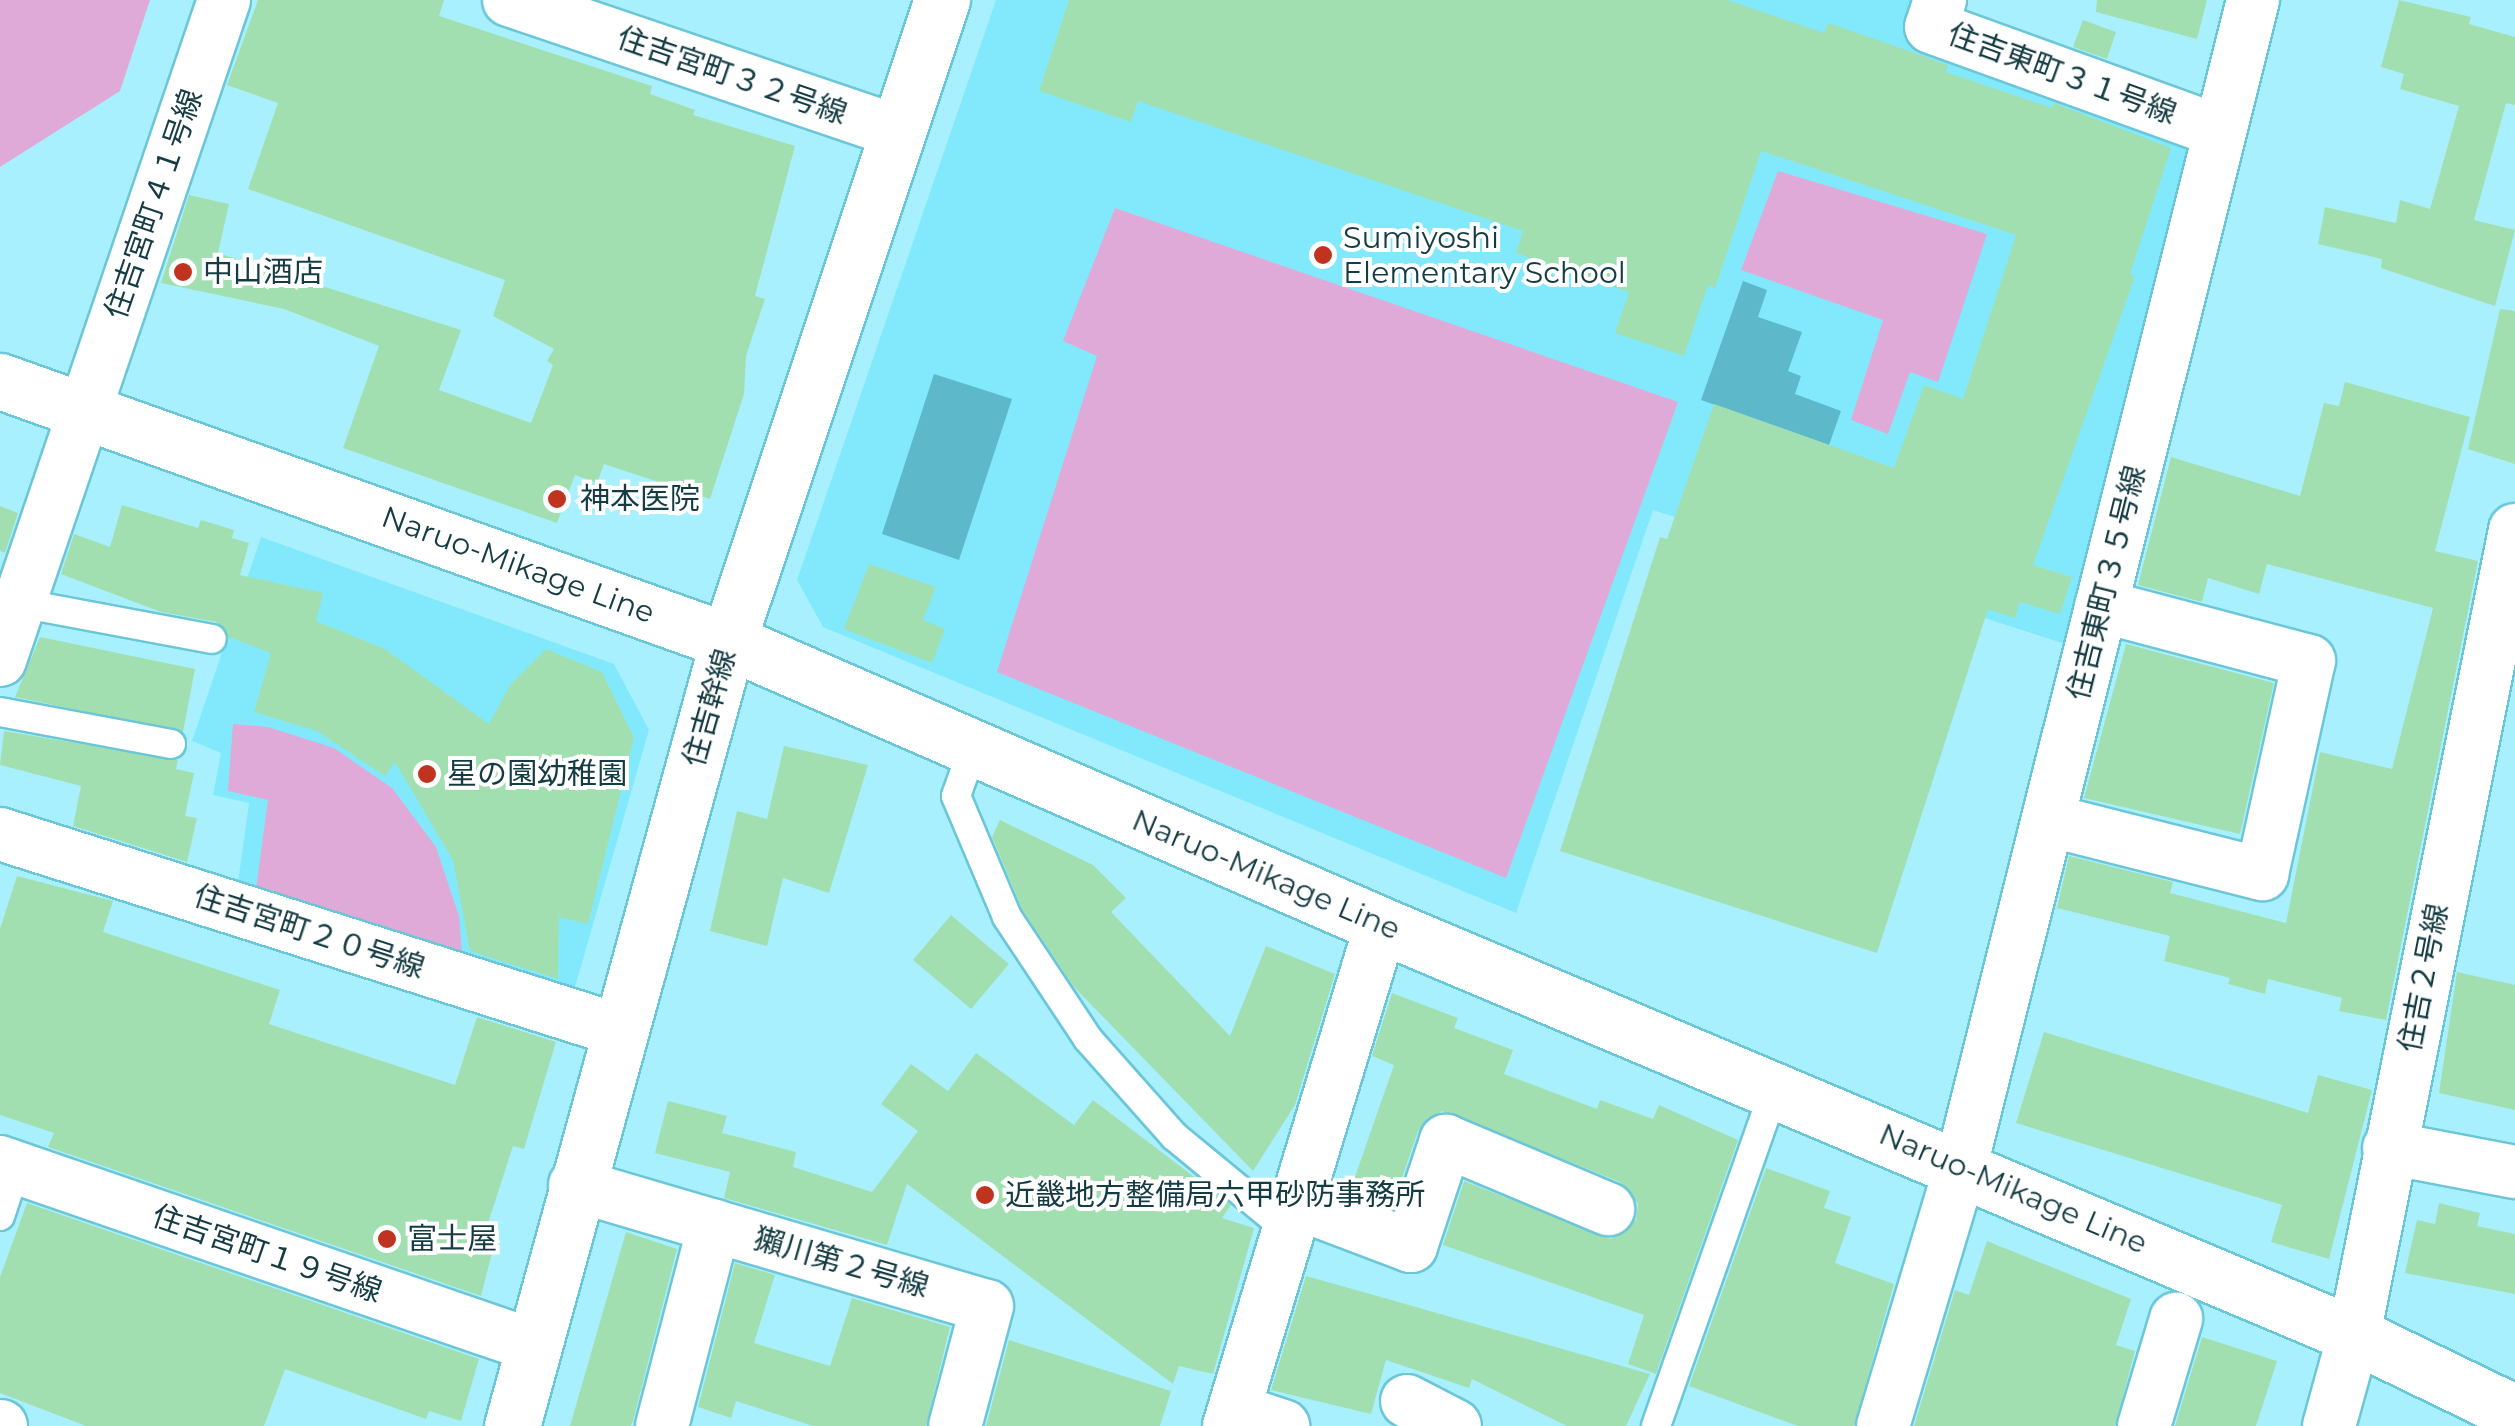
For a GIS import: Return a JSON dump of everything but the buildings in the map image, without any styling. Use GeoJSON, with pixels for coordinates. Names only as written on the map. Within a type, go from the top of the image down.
{"type":"FeatureCollection","features":[{"type":"Feature","properties":{"kind":"street","name":"住吉宮町４１号線"},"geometry":{"type":"LineString","coordinates":[[0,660],[224,0]]}},
{"type":"Feature","properties":{"kind":"street","name":"住吉宮町３２号線"},"geometry":{"type":"LineString","coordinates":[[509,0],[898,132]]}},
{"type":"Feature","properties":{"kind":"street","name":"住吉幹線"},"geometry":{"type":"LineString","coordinates":[[512,1426],[575,1185],[728,641],[942,0]]}},
{"type":"Feature","properties":{"kind":"street","name":"住吉東町３１号線"},"geometry":{"type":"LineString","coordinates":[[1940,0],[1931,27],[2219,131]]}},
{"type":"Feature","properties":{"kind":"street","name":"住吉東町３５号線"},"geometry":{"type":"LineString","coordinates":[[1883,1426],[1961,1166],[2253,0]]}},
{"type":"Feature","properties":{"kind":"street","name":"Naruo-Mikage Line"},"geometry":{"type":"LineString","coordinates":[[0,380],[728,641],[1381,925],[1961,1166],[2354,1335],[2515,1413]]}},
{"type":"Feature","properties":{"kind":"street","name":"住吉２号線"},"geometry":{"type":"LineString","coordinates":[[2329,1426],[2354,1335],[2515,530]]}},
{"type":"Feature","properties":{"kind":"street"},"geometry":{"type":"LineString","coordinates":[[2048,820],[2262,874],[2309,661],[2101,606]]}},
{"type":"Feature","properties":{"kind":"street","name":"住吉宮町２０号線"},"geometry":{"type":"LineString","coordinates":[[0,834],[618,1030]]}},
{"type":"Feature","properties":{"kind":"street"},"geometry":{"type":"LineString","coordinates":[[1284,1426],[1232,1418],[1381,925]]}},
{"type":"Feature","properties":{"kind":"street"},"geometry":{"type":"LineString","coordinates":[[1293,1217],[1412,1246],[1446,1141],[1608,1209]]}},
{"type":"Feature","properties":{"kind":"street"},"geometry":{"type":"LineString","coordinates":[[2390,1148],[2515,1172]]}},
{"type":"Feature","properties":{"kind":"street","name":"住吉宮町１９号線"},"geometry":{"type":"LineString","coordinates":[[8,1165],[534,1346]]}},
{"type":"Feature","properties":{"kind":"street","name":"獺川第２号線"},"geometry":{"type":"LineString","coordinates":[[575,1185],[987,1306],[955,1426]]}},
{"type":"Feature","properties":{"kind":"street"},"geometry":{"type":"LineString","coordinates":[[673,1423],[714,1226]]}},
{"type":"Feature","properties":{"kind":"street"},"geometry":{"type":"LineString","coordinates":[[2144,1426],[2176,1319]]}},
{"type":"Feature","properties":{"kind":"street"},"geometry":{"type":"LineString","coordinates":[[1407,1401],[1455,1426]]}},
{"type":"Feature","properties":{"kind":"lane"},"geometry":{"type":"LineString","coordinates":[[20,602],[212,639]]}},
{"type":"Feature","properties":{"kind":"lane"},"geometry":{"type":"LineString","coordinates":[[0,712],[171,744]]}},
{"type":"Feature","properties":{"kind":"lane"},"geometry":{"type":"LineString","coordinates":[[974,748],[956,796],[1006,917],[1088,1039],[1174,1136],[1293,1217]]}},
{"type":"Feature","properties":{"kind":"lane"},"geometry":{"type":"LineString","coordinates":[[1656,1426],[1774,1089]]}},
{"type":"Feature","properties":{"kind":"lane"},"geometry":{"type":"LineString","coordinates":[[0,1216],[8,1165]]}},
{"type":"Feature","properties":{"kind":"shaded area"},"geometry":{"type":"Polygon","coordinates":[[[0,0],[150,0],[120,91],[0,167],[0,0]]]}},
{"type":"Feature","properties":{"kind":"shaded area","name":"Sumiyoshi Elementary School"},"geometry":{"type":"Polygon","coordinates":[[[996,0],[1920,0],[2182,136],[2189,150],[2068,645],[1653,510],[1516,913],[823,627],[797,580],[996,0]]]}},
{"type":"Feature","properties":{"kind":"shaded area"},"geometry":{"type":"Polygon","coordinates":[[[1778,171],[1987,234],[1938,382],[1910,372],[1888,434],[1851,420],[1883,320],[1741,270],[1778,171]]]}},
{"type":"Feature","properties":{"kind":"shaded area"},"geometry":{"type":"Polygon","coordinates":[[[1115,208],[1678,402],[1506,878],[997,672],[1097,356],[1063,341],[1115,208]]]}},
{"type":"Feature","properties":{"kind":"shaded area"},"geometry":{"type":"Polygon","coordinates":[[[1743,281],[1767,290],[1758,317],[1802,332],[1788,371],[1801,376],[1795,394],[1841,411],[1829,445],[1701,400],[1743,281]]]}},
{"type":"Feature","properties":{"kind":"shaded area"},"geometry":{"type":"Polygon","coordinates":[[[934,374],[1012,399],[959,560],[882,534],[934,374]]]}},
{"type":"Feature","properties":{"kind":"shaded area","name":"星の園幼稚園"},"geometry":{"type":"Polygon","coordinates":[[[261,537],[614,664],[649,730],[571,1001],[237,889],[249,803],[213,795],[221,753],[192,741],[261,537]]]}},
{"type":"Feature","properties":{"kind":"shaded area"},"geometry":{"type":"Polygon","coordinates":[[[233,724],[268,727],[334,748],[392,788],[436,847],[459,916],[462,953],[256,889],[268,800],[228,791],[233,724]]]}},
{"type":"Feature","properties":{"kind":"place","name":"Sumiyoshi Elementary School"},"geometry":{"type":"Point","coordinates":[1323,255]}},
{"type":"Feature","properties":{"kind":"place","name":"中山酒店"},"geometry":{"type":"Point","coordinates":[183,272]}},
{"type":"Feature","properties":{"kind":"place","name":"神本医院"},"geometry":{"type":"Point","coordinates":[557,499]}},
{"type":"Feature","properties":{"kind":"place","name":"星の園幼稚園"},"geometry":{"type":"Point","coordinates":[427,774]}},
{"type":"Feature","properties":{"kind":"place","name":"近畿地方整備局六甲砂防事務所"},"geometry":{"type":"Point","coordinates":[985,1195]}},
{"type":"Feature","properties":{"kind":"place","name":"富士屋"},"geometry":{"type":"Point","coordinates":[387,1239]}}]}
